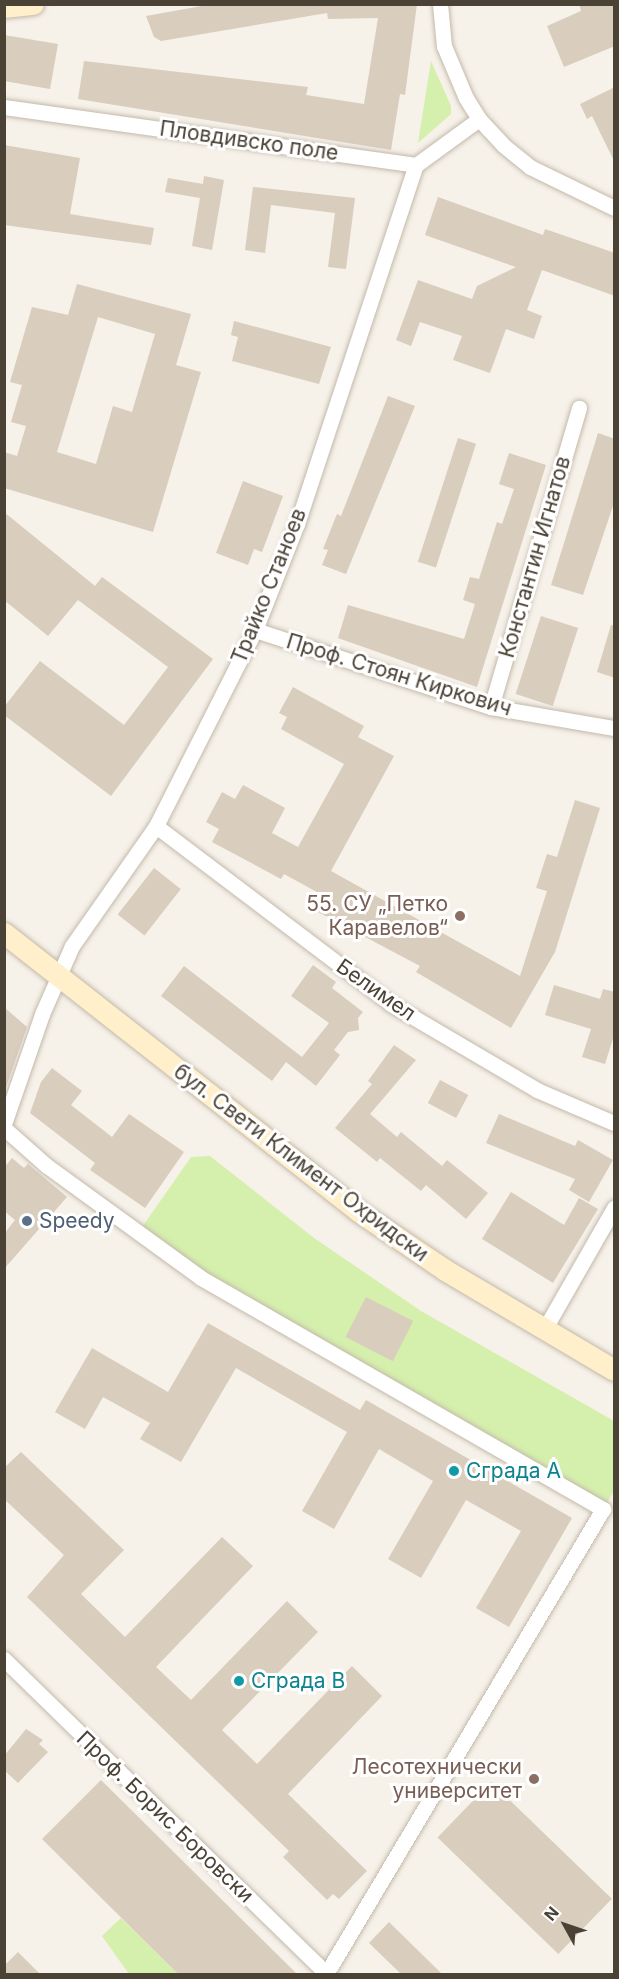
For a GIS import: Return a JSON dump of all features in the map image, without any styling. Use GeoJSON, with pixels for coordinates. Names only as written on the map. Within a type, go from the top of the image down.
{"type":"FeatureCollection","features":[{"type":"Feature","properties":{"kind":"main road"},"geometry":{"type":"LineString","coordinates":[[4,7],[33,4]]}},
{"type":"Feature","properties":{"kind":"main road","name":"бул. Свети Климент Охридски"},"geometry":{"type":"LineString","coordinates":[[4,933],[358,1211],[445,1270],[615,1370]]}},
{"type":"Feature","properties":{"kind":"street"},"geometry":{"type":"LineString","coordinates":[[440,4],[444,46],[465,98],[479,119],[503,145],[530,167],[615,208]]}},
{"type":"Feature","properties":{"kind":"street","name":"Пловдивско поле"},"geometry":{"type":"LineString","coordinates":[[4,107],[416,165]]}},
{"type":"Feature","properties":{"kind":"street"},"geometry":{"type":"LineString","coordinates":[[416,165],[479,119]]}},
{"type":"Feature","properties":{"kind":"street","name":"Трайко Станоев"},"geometry":{"type":"LineString","coordinates":[[4,1126],[72,946],[156,826],[255,630],[297,524],[416,165]]}},
{"type":"Feature","properties":{"kind":"street","name":"Константин Игнатов"},"geometry":{"type":"LineString","coordinates":[[491,707],[579,408]]}},
{"type":"Feature","properties":{"kind":"street","name":"Проф. Стоян Киркович"},"geometry":{"type":"LineString","coordinates":[[255,630],[491,707],[615,728]]}},
{"type":"Feature","properties":{"kind":"street","name":"Белимел"},"geometry":{"type":"LineString","coordinates":[[156,826],[391,1004],[537,1090],[615,1123]]}},
{"type":"Feature","properties":{"kind":"street"},"geometry":{"type":"LineString","coordinates":[[4,1126],[47,1166],[201,1278],[603,1509],[327,1974]]}},
{"type":"Feature","properties":{"kind":"street"},"geometry":{"type":"LineString","coordinates":[[544,1330],[615,1208]]}},
{"type":"Feature","properties":{"kind":"street","name":"Проф. Борис Боровски"},"geometry":{"type":"LineString","coordinates":[[4,1659],[327,1974]]}},
{"type":"Feature","properties":{"kind":"green space"},"geometry":{"type":"Polygon","coordinates":[[[431,61],[451,106],[451,114],[418,143],[431,61]]]}},
{"type":"Feature","properties":{"kind":"green space"},"geometry":{"type":"Polygon","coordinates":[[[210,1156],[314,1238],[421,1311],[614,1421],[614,1491],[603,1509],[138,1233],[191,1157],[210,1156]]]}},
{"type":"Feature","properties":{"kind":"green space"},"geometry":{"type":"Polygon","coordinates":[[[121,1918],[178,1974],[129,1974],[102,1936],[121,1918]]]}},
{"type":"Feature","properties":{"kind":"building"},"geometry":{"type":"Polygon","coordinates":[[[213,4],[417,4],[405,95],[400,94],[391,150],[78,99],[84,61],[308,87],[306,95],[364,104],[378,18],[328,19],[327,13],[161,41],[154,37],[146,16],[213,4]]]}},
{"type":"Feature","properties":{"kind":"building"},"geometry":{"type":"Polygon","coordinates":[[[579,4],[615,4],[615,46],[564,67],[547,26],[581,11],[579,4]]]}},
{"type":"Feature","properties":{"kind":"building"},"geometry":{"type":"Polygon","coordinates":[[[4,35],[58,44],[50,89],[4,81],[4,35]]]}},
{"type":"Feature","properties":{"kind":"building"},"geometry":{"type":"Polygon","coordinates":[[[615,87],[615,163],[592,116],[587,119],[580,104],[615,87]]]}},
{"type":"Feature","properties":{"kind":"building"},"geometry":{"type":"Polygon","coordinates":[[[4,145],[80,158],[70,214],[154,228],[151,245],[4,225],[4,145]]]}},
{"type":"Feature","properties":{"kind":"building"},"geometry":{"type":"Polygon","coordinates":[[[204,176],[224,180],[212,250],[192,246],[200,198],[165,192],[168,178],[203,184],[204,176]]]}},
{"type":"Feature","properties":{"kind":"building"},"geometry":{"type":"Polygon","coordinates":[[[253,187],[355,198],[346,269],[328,267],[335,213],[271,205],[265,253],[245,250],[253,187]]]}},
{"type":"Feature","properties":{"kind":"building"},"geometry":{"type":"Polygon","coordinates":[[[438,197],[543,235],[545,229],[615,253],[615,296],[542,270],[527,310],[542,316],[534,339],[506,329],[490,373],[453,360],[462,336],[420,322],[411,346],[396,340],[418,280],[472,299],[477,286],[516,267],[425,235],[438,197]]]}},
{"type":"Feature","properties":{"kind":"building"},"geometry":{"type":"Polygon","coordinates":[[[77,284],[191,314],[176,365],[201,372],[153,532],[4,488],[4,452],[17,456],[26,426],[11,422],[22,385],[10,382],[32,307],[68,315],[77,284]],[[98,317],[57,452],[96,464],[113,406],[132,412],[155,334],[98,317]]]}},
{"type":"Feature","properties":{"kind":"building"},"geometry":{"type":"Polygon","coordinates":[[[234,321],[331,347],[319,384],[232,361],[238,337],[231,335],[234,321]]]}},
{"type":"Feature","properties":{"kind":"building"},"geometry":{"type":"Polygon","coordinates":[[[388,396],[415,406],[346,574],[322,565],[328,550],[323,549],[337,514],[341,516],[388,396]]]}},
{"type":"Feature","properties":{"kind":"building"},"geometry":{"type":"Polygon","coordinates":[[[598,433],[615,439],[615,500],[583,595],[551,585],[598,433]]]}},
{"type":"Feature","properties":{"kind":"building"},"geometry":{"type":"Polygon","coordinates":[[[458,438],[476,444],[436,568],[418,562],[458,438]]]}},
{"type":"Feature","properties":{"kind":"building"},"geometry":{"type":"Polygon","coordinates":[[[509,453],[546,465],[477,687],[338,638],[348,605],[464,639],[475,604],[463,600],[470,577],[479,579],[497,522],[502,524],[514,489],[499,484],[509,453]]]}},
{"type":"Feature","properties":{"kind":"building"},"geometry":{"type":"Polygon","coordinates":[[[243,481],[283,496],[262,552],[254,549],[248,565],[216,553],[243,481]]]}},
{"type":"Feature","properties":{"kind":"building"},"geometry":{"type":"Polygon","coordinates":[[[4,512],[95,586],[102,577],[213,659],[111,796],[4,715],[4,707],[40,661],[124,725],[168,667],[78,600],[48,636],[4,600],[4,512]]]}},
{"type":"Feature","properties":{"kind":"building"},"geometry":{"type":"Polygon","coordinates":[[[541,616],[578,628],[553,706],[516,694],[541,616]]]}},
{"type":"Feature","properties":{"kind":"building"},"geometry":{"type":"Polygon","coordinates":[[[611,625],[615,626],[615,678],[597,672],[611,625]]]}},
{"type":"Feature","properties":{"kind":"building"},"geometry":{"type":"Polygon","coordinates":[[[293,687],[364,726],[358,737],[394,756],[331,871],[520,976],[547,891],[536,888],[547,854],[557,857],[575,800],[600,808],[555,952],[511,1028],[416,972],[420,966],[318,912],[326,897],[284,874],[281,879],[212,842],[219,829],[206,822],[222,792],[235,799],[243,785],[285,808],[272,833],[298,847],[344,764],[281,729],[287,717],[279,713],[293,687]]]}},
{"type":"Feature","properties":{"kind":"building"},"geometry":{"type":"Polygon","coordinates":[[[154,868],[181,889],[144,935],[118,914],[154,868]]]}},
{"type":"Feature","properties":{"kind":"building"},"geometry":{"type":"Polygon","coordinates":[[[313,965],[336,982],[332,988],[363,1012],[358,1018],[359,1030],[348,1032],[334,1050],[340,1055],[316,1086],[286,1062],[272,1081],[161,996],[184,966],[302,1057],[329,1023],[291,996],[313,965]]]}},
{"type":"Feature","properties":{"kind":"building"},"geometry":{"type":"Polygon","coordinates":[[[554,985],[600,999],[603,989],[615,992],[615,1032],[605,1064],[582,1057],[591,1029],[545,1015],[554,985]]]}},
{"type":"Feature","properties":{"kind":"building"},"geometry":{"type":"Polygon","coordinates":[[[4,1007],[27,1027],[4,1093],[4,1007]]]}},
{"type":"Feature","properties":{"kind":"building"},"geometry":{"type":"Polygon","coordinates":[[[394,1045],[416,1060],[370,1114],[397,1137],[401,1132],[442,1166],[447,1160],[488,1193],[466,1219],[426,1185],[421,1191],[380,1158],[377,1162],[335,1128],[372,1084],[368,1081],[394,1045]]]}},
{"type":"Feature","properties":{"kind":"building"},"geometry":{"type":"Polygon","coordinates":[[[52,1068],[82,1091],[71,1105],[112,1137],[129,1114],[184,1152],[145,1208],[90,1170],[95,1163],[30,1113],[41,1082],[52,1068]]]}},
{"type":"Feature","properties":{"kind":"building"},"geometry":{"type":"Polygon","coordinates":[[[440,1080],[468,1095],[456,1118],[428,1103],[440,1080]]]}},
{"type":"Feature","properties":{"kind":"building"},"geometry":{"type":"Polygon","coordinates":[[[499,1114],[575,1146],[578,1140],[613,1160],[589,1202],[569,1190],[575,1179],[486,1143],[499,1114]]]}},
{"type":"Feature","properties":{"kind":"building"},"geometry":{"type":"Polygon","coordinates":[[[12,1158],[24,1168],[28,1164],[67,1197],[4,1269],[4,1234],[15,1220],[4,1211],[4,1168],[12,1158]]]}},
{"type":"Feature","properties":{"kind":"building"},"geometry":{"type":"Polygon","coordinates":[[[511,1192],[564,1225],[579,1198],[598,1209],[553,1283],[482,1239],[511,1192]]]}},
{"type":"Feature","properties":{"kind":"building"},"geometry":{"type":"Polygon","coordinates":[[[366,1297],[413,1321],[393,1361],[346,1337],[366,1297]]]}},
{"type":"Feature","properties":{"kind":"building","name":"Сграда А"},"geometry":{"type":"Polygon","coordinates":[[[208,1323],[360,1410],[366,1400],[572,1518],[509,1627],[476,1608],[521,1531],[466,1500],[421,1578],[388,1559],[433,1481],[379,1449],[334,1529],[302,1511],[347,1432],[236,1368],[181,1462],[140,1439],[150,1423],[103,1397],[85,1429],[55,1412],[92,1348],[168,1392],[208,1323]]]}},
{"type":"Feature","properties":{"kind":"building","name":"Сграда В"},"geometry":{"type":"Polygon","coordinates":[[[21,1452],[124,1550],[81,1594],[125,1637],[222,1537],[253,1566],[156,1667],[191,1700],[287,1601],[318,1632],[222,1730],[257,1764],[352,1666],[382,1696],[288,1794],[367,1871],[339,1899],[333,1894],[327,1900],[283,1857],[289,1851],[27,1597],[64,1555],[4,1499],[4,1468],[21,1452]]]}},
{"type":"Feature","properties":{"kind":"building"},"geometry":{"type":"Polygon","coordinates":[[[26,1729],[43,1740],[39,1744],[48,1752],[18,1783],[4,1770],[4,1756],[26,1729]]]}},
{"type":"Feature","properties":{"kind":"building"},"geometry":{"type":"Polygon","coordinates":[[[101,1780],[297,1974],[178,1974],[42,1839],[101,1780]]]}},
{"type":"Feature","properties":{"kind":"building"},"geometry":{"type":"Polygon","coordinates":[[[491,1782],[612,1899],[558,1954],[438,1837],[491,1782]]]}},
{"type":"Feature","properties":{"kind":"building"},"geometry":{"type":"Polygon","coordinates":[[[389,1922],[442,1974],[401,1974],[369,1943],[389,1922]]]}},
{"type":"Feature","properties":{"kind":"building"},"geometry":{"type":"Polygon","coordinates":[[[18,1952],[40,1974],[4,1974],[4,1966],[18,1952]]]}},
{"type":"Feature","properties":{"kind":"place","name":"55. СУ „Петко Каравелов“"},"geometry":{"type":"Point","coordinates":[460,916]}},
{"type":"Feature","properties":{"kind":"place","name":"Speedy"},"geometry":{"type":"Point","coordinates":[27,1221]}},
{"type":"Feature","properties":{"kind":"place","name":"Сграда А"},"geometry":{"type":"Point","coordinates":[454,1471]}},
{"type":"Feature","properties":{"kind":"place","name":"Сграда В"},"geometry":{"type":"Point","coordinates":[239,1681]}},
{"type":"Feature","properties":{"kind":"place","name":"Лесотехнически университет"},"geometry":{"type":"Point","coordinates":[534,1779]}}]}
